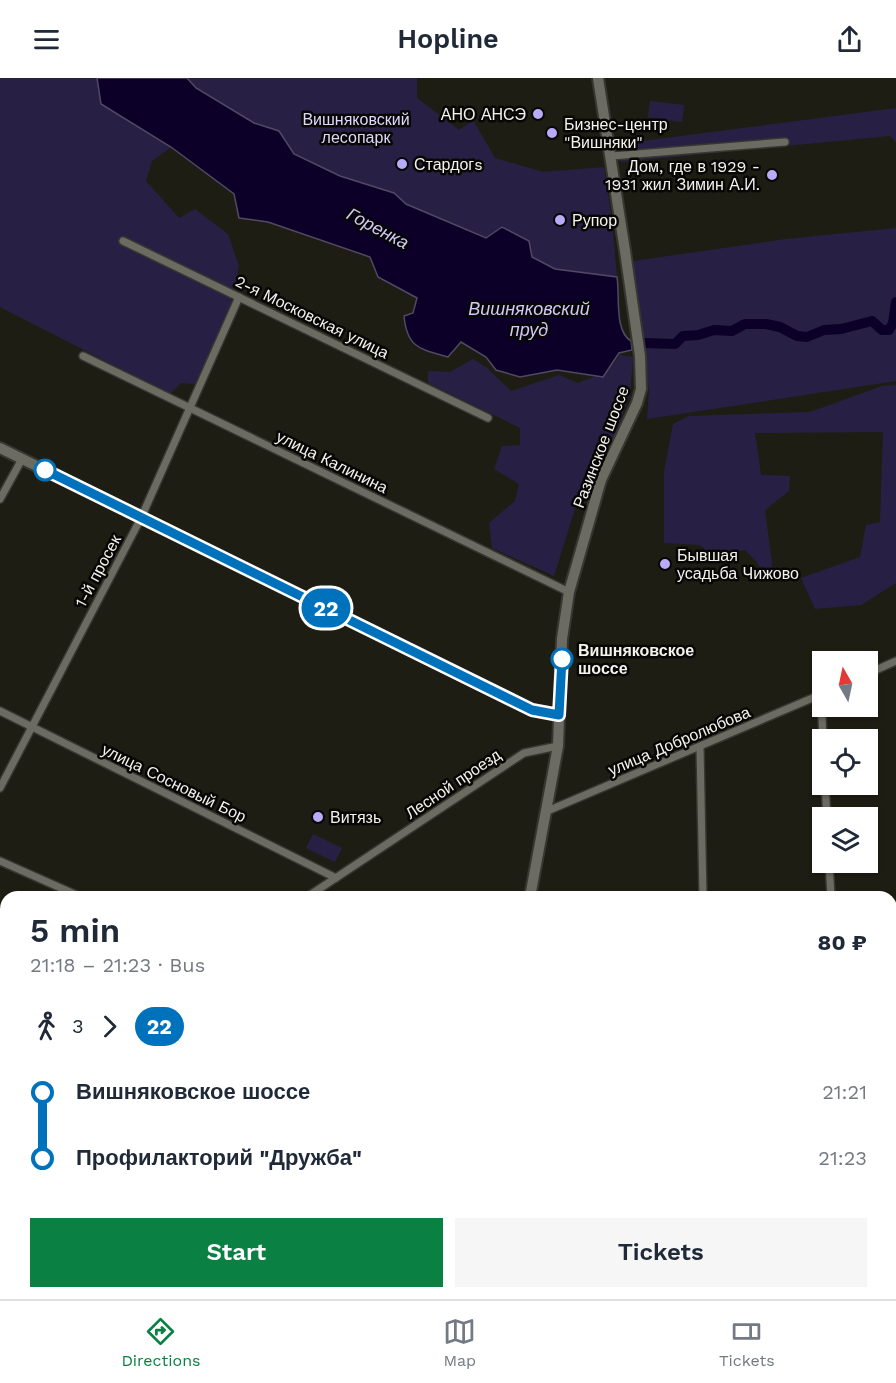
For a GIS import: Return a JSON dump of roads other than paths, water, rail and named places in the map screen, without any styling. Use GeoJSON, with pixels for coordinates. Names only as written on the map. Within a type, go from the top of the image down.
{"type":"FeatureCollection","features":[{"type":"Feature","properties":{"kind":"main road","name":"Разинское шоссе"},"geometry":{"type":"LineString","coordinates":[[531,891],[558,746],[562,639],[569,592],[601,480],[637,403],[641,389],[636,326],[612,156],[598,78]]}},
{"type":"Feature","properties":{"kind":"main road"},"geometry":{"type":"LineString","coordinates":[[0,448],[532,710],[559,715]]}},
{"type":"Feature","properties":{"kind":"street"},"geometry":{"type":"LineString","coordinates":[[612,156],[785,142]]}},
{"type":"Feature","properties":{"kind":"street","name":"2-я Московская улица"},"geometry":{"type":"LineString","coordinates":[[123,241],[488,418]]}},
{"type":"Feature","properties":{"kind":"street","name":"1-й просек"},"geometry":{"type":"LineString","coordinates":[[0,788],[141,518],[239,297]]}},
{"type":"Feature","properties":{"kind":"street","name":"улица Калинина"},"geometry":{"type":"LineString","coordinates":[[83,356],[569,592]]}},
{"type":"Feature","properties":{"kind":"street"},"geometry":{"type":"LineString","coordinates":[[0,499],[22,459]]}},
{"type":"Feature","properties":{"kind":"street"},"geometry":{"type":"LineString","coordinates":[[878,669],[896,661]]}},
{"type":"Feature","properties":{"kind":"street","name":"улица Добролюбова"},"geometry":{"type":"LineString","coordinates":[[545,812],[812,698]]}},
{"type":"Feature","properties":{"kind":"street","name":"улица Сосновый Бор"},"geometry":{"type":"LineString","coordinates":[[0,711],[336,878]]}},
{"type":"Feature","properties":{"kind":"street","name":"Лесной проезд"},"geometry":{"type":"LineString","coordinates":[[316,891],[524,753],[558,746]]}},
{"type":"Feature","properties":{"kind":"street"},"geometry":{"type":"LineString","coordinates":[[700,747],[703,891]]}},
{"type":"Feature","properties":{"kind":"street"},"geometry":{"type":"LineString","coordinates":[[0,861],[68,891]]}},
{"type":"Feature","properties":{"kind":"street"},"geometry":{"type":"LineString","coordinates":[[830,873],[831,891]]}},
{"type":"Feature","properties":{"kind":"water","name":"Вишняковский пруд"},"geometry":{"type":"Polygon","coordinates":[[[97,78],[187,78],[196,88],[254,123],[279,131],[294,154],[340,176],[394,193],[406,204],[486,238],[502,227],[529,241],[532,257],[555,269],[617,277],[620,321],[622,329],[631,341],[632,350],[619,353],[603,377],[557,370],[520,377],[496,370],[486,357],[461,342],[448,357],[417,346],[408,335],[404,316],[413,313],[417,298],[378,277],[370,257],[268,222],[239,218],[234,194],[171,147],[101,104],[97,78]]]}},
{"type":"Feature","properties":{"kind":"waterway","name":"Горенка"},"geometry":{"type":"LineString","coordinates":[[645,343],[675,344],[683,336],[698,335],[714,330],[732,331],[745,324],[766,324],[780,327],[797,336],[807,337],[824,330],[841,329],[872,321],[882,330],[889,330],[893,323],[896,302]]}},
{"type":"Feature","properties":{"kind":"place","name":"АНО АНСЭ"},"geometry":{"type":"Point","coordinates":[538,114]}},
{"type":"Feature","properties":{"kind":"place","name":"Бизнес-центр \"Вишняки\""},"geometry":{"type":"Point","coordinates":[552,133]}},
{"type":"Feature","properties":{"kind":"place","name":"Стардогs"},"geometry":{"type":"Point","coordinates":[402,164]}},
{"type":"Feature","properties":{"kind":"place","name":"Дом, где в 1929 - 1931 жил Зимин А.И."},"geometry":{"type":"Point","coordinates":[772,175]}},
{"type":"Feature","properties":{"kind":"place","name":"Рупор"},"geometry":{"type":"Point","coordinates":[560,220]}},
{"type":"Feature","properties":{"kind":"place","name":"Бывшая усадьба Чижово"},"geometry":{"type":"Point","coordinates":[665,564]}},
{"type":"Feature","properties":{"kind":"place","name":"Вишняковское шоссе"},"geometry":{"type":"Point","coordinates":[562,659]}},
{"type":"Feature","properties":{"kind":"place","name":"Витязь"},"geometry":{"type":"Point","coordinates":[318,817]}},
{"type":"Feature","properties":{"kind":"park label","name":"Вишняковский лесопарк"},"geometry":{"type":"Point","coordinates":[356,128]}}]}
